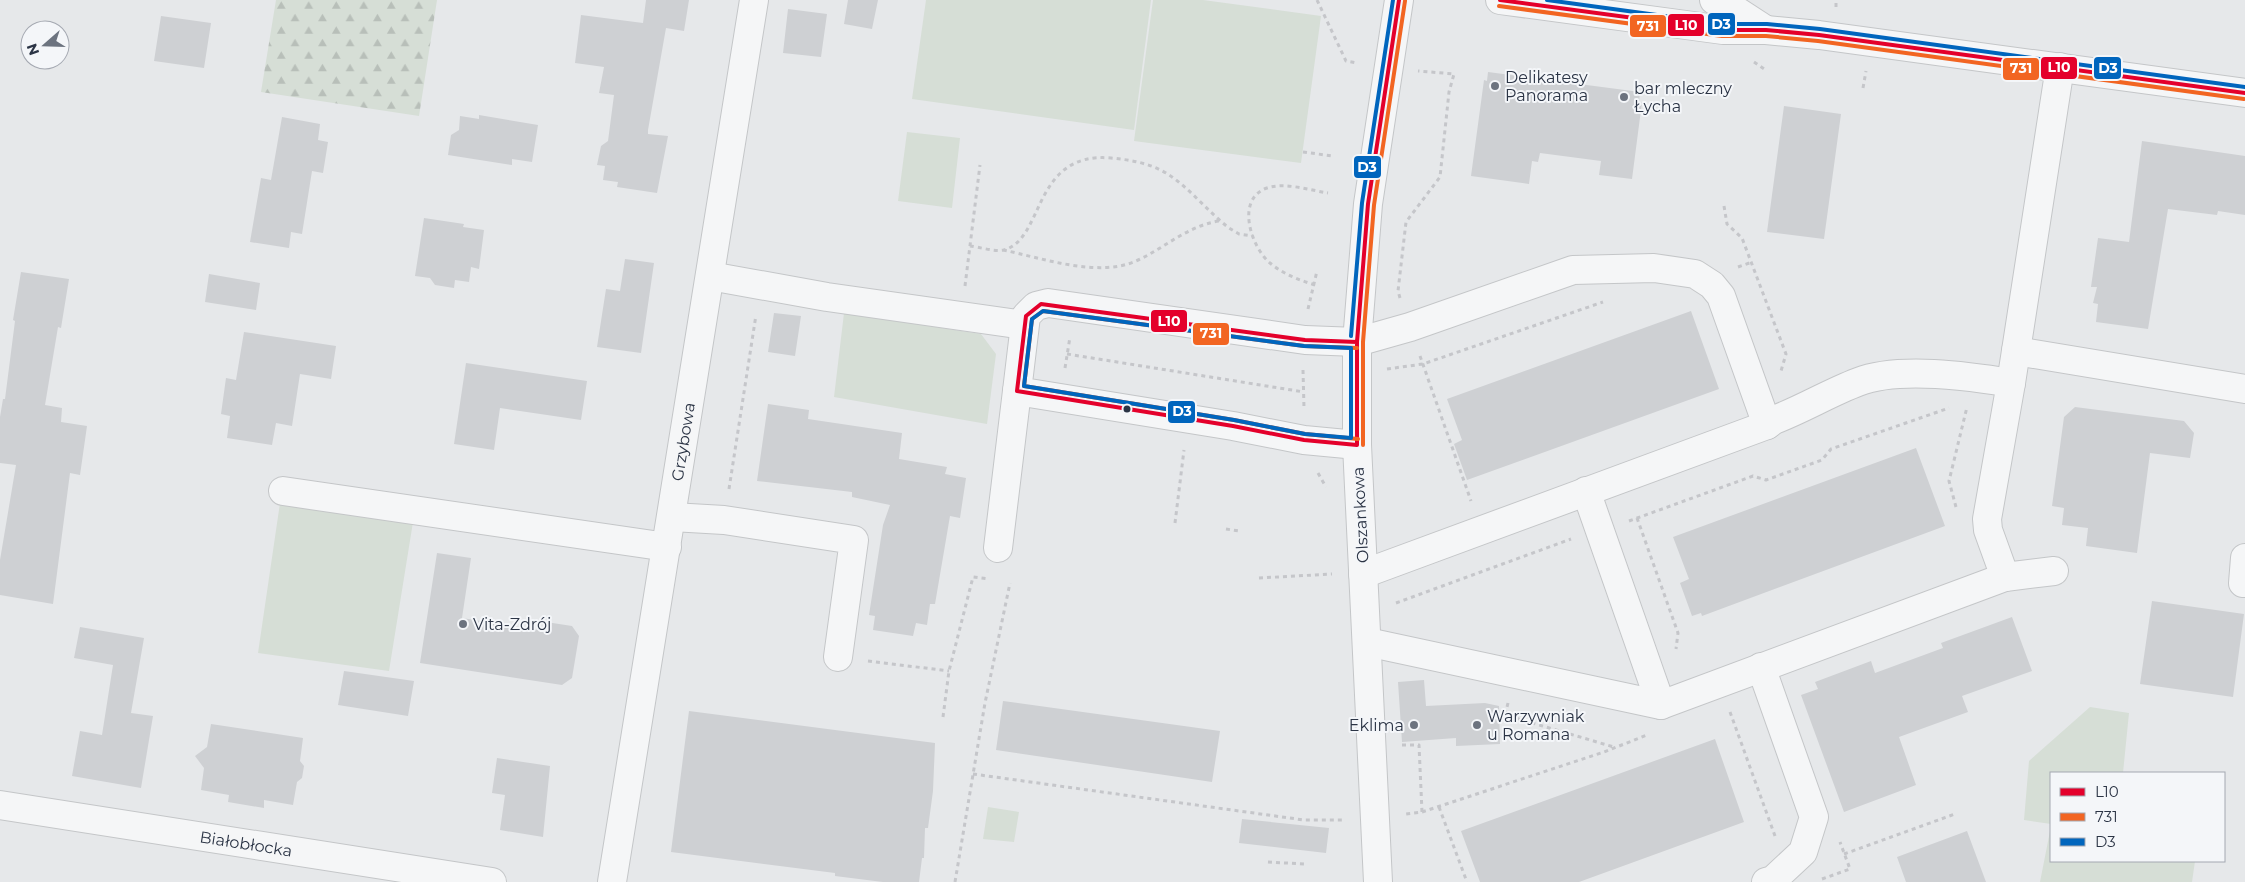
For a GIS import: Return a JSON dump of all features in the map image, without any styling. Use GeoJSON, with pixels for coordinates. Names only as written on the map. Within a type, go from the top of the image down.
{"type":"FeatureCollection","features":[{"type":"Feature","properties":{"kind":"street","name":"Grzybowa"},"geometry":{"type":"LineString","coordinates":[[612,882],[754,0]]}},
{"type":"Feature","properties":{"kind":"street","name":"Olszankowa"},"geometry":{"type":"LineString","coordinates":[[1378,882],[1357,445],[1357,342],[1368,204],[1399,0]]}},
{"type":"Feature","properties":{"kind":"street"},"geometry":{"type":"LineString","coordinates":[[1500,0],[1723,30],[1766,30],[2060,67],[2245,94]]}},
{"type":"Feature","properties":{"kind":"street"},"geometry":{"type":"LineString","coordinates":[[1714,0],[1726,4],[1766,30]]}},
{"type":"Feature","properties":{"kind":"street"},"geometry":{"type":"LineString","coordinates":[[2005,577],[1987,519],[2011,383],[2060,67]]}},
{"type":"Feature","properties":{"kind":"street"},"geometry":{"type":"LineString","coordinates":[[998,548],[1024,325],[1030,310],[1041,304],[1305,340],[1357,342],[1410,327],[1573,270],[1654,268],[1695,274],[1712,285],[1721,296],[1767,425]]}},
{"type":"Feature","properties":{"kind":"street"},"geometry":{"type":"LineString","coordinates":[[710,276],[827,297],[1024,325]]}},
{"type":"Feature","properties":{"kind":"street"},"geometry":{"type":"LineString","coordinates":[[2016,351],[2245,389]]}},
{"type":"Feature","properties":{"kind":"street"},"geometry":{"type":"LineString","coordinates":[[1363,574],[1767,425],[1774,420],[1860,381],[1882,376],[1907,374],[1981,378],[2011,383]]}},
{"type":"Feature","properties":{"kind":"street"},"geometry":{"type":"LineString","coordinates":[[1016,391],[1233,426],[1304,440],[1357,445]]}},
{"type":"Feature","properties":{"kind":"street"},"geometry":{"type":"LineString","coordinates":[[283,491],[667,547]]}},
{"type":"Feature","properties":{"kind":"street"},"geometry":{"type":"LineString","coordinates":[[1586,491],[1661,705]]}},
{"type":"Feature","properties":{"kind":"street"},"geometry":{"type":"LineString","coordinates":[[672,517],[724,520],[854,540],[838,657]]}},
{"type":"Feature","properties":{"kind":"street"},"geometry":{"type":"LineString","coordinates":[[1366,642],[1661,705],[2005,577],[2054,570]]}},
{"type":"Feature","properties":{"kind":"street"},"geometry":{"type":"LineString","coordinates":[[1761,667],[1814,817],[1803,852],[1776,874]]}},
{"type":"Feature","properties":{"kind":"street","name":"Białobłocka"},"geometry":{"type":"LineString","coordinates":[[0,805],[492,882]]}},
{"type":"Feature","properties":{"kind":"path"},"geometry":{"type":"LineString","coordinates":[[1317,0],[1346,61]]}},
{"type":"Feature","properties":{"kind":"path"},"geometry":{"type":"LineString","coordinates":[[1303,152],[1334,156]]}},
{"type":"Feature","properties":{"kind":"path"},"geometry":{"type":"LineString","coordinates":[[1003,250],[1011,246],[1026,230],[1046,191],[1063,170],[1073,164],[1096,158],[1133,160],[1165,172],[1219,221],[1239,234],[1253,236]]}},
{"type":"Feature","properties":{"kind":"path"},"geometry":{"type":"LineString","coordinates":[[960,316],[980,165]]}},
{"type":"Feature","properties":{"kind":"path"},"geometry":{"type":"LineString","coordinates":[[1314,286],[1285,273],[1270,263],[1260,252],[1253,236],[1249,211],[1251,200],[1257,193],[1273,187],[1328,193]]}},
{"type":"Feature","properties":{"kind":"path"},"geometry":{"type":"LineString","coordinates":[[1724,206],[1727,224],[1742,238],[1786,354],[1781,373],[1794,412]]}},
{"type":"Feature","properties":{"kind":"path"},"geometry":{"type":"LineString","coordinates":[[970,246],[1003,250],[1072,265],[1111,267],[1134,262],[1192,228],[1219,221]]}},
{"type":"Feature","properties":{"kind":"path"},"geometry":{"type":"LineString","coordinates":[[1712,285],[1719,274],[1752,262]]}},
{"type":"Feature","properties":{"kind":"path"},"geometry":{"type":"LineString","coordinates":[[1306,314],[1317,270]]}},
{"type":"Feature","properties":{"kind":"path"},"geometry":{"type":"LineString","coordinates":[[1378,370],[1423,364],[1608,301]]}},
{"type":"Feature","properties":{"kind":"path"},"geometry":{"type":"LineString","coordinates":[[1064,373],[1074,307]]}},
{"type":"Feature","properties":{"kind":"path"},"geometry":{"type":"LineString","coordinates":[[724,520],[758,308]]}},
{"type":"Feature","properties":{"kind":"path"},"geometry":{"type":"LineString","coordinates":[[1067,354],[1304,392]]}},
{"type":"Feature","properties":{"kind":"path"},"geometry":{"type":"LineString","coordinates":[[1303,366],[1304,411]]}},
{"type":"Feature","properties":{"kind":"path"},"geometry":{"type":"LineString","coordinates":[[1393,604],[1550,546],[1637,518],[1753,476],[1766,480],[1822,460],[1831,449],[1956,406]]}},
{"type":"Feature","properties":{"kind":"path"},"geometry":{"type":"LineString","coordinates":[[1175,523],[1181,467]]}},
{"type":"Feature","properties":{"kind":"path"},"geometry":{"type":"LineString","coordinates":[[1315,470],[1330,494]]}},
{"type":"Feature","properties":{"kind":"path"},"geometry":{"type":"LineString","coordinates":[[1637,518],[1678,633],[1676,652]]}},
{"type":"Feature","properties":{"kind":"path"},"geometry":{"type":"LineString","coordinates":[[1226,529],[1238,531]]}},
{"type":"Feature","properties":{"kind":"path"},"geometry":{"type":"LineString","coordinates":[[1259,578],[1335,574]]}},
{"type":"Feature","properties":{"kind":"path"},"geometry":{"type":"LineString","coordinates":[[943,717],[949,671],[973,577],[989,580]]}},
{"type":"Feature","properties":{"kind":"path"},"geometry":{"type":"LineString","coordinates":[[955,882],[973,774],[1010,583]]}},
{"type":"Feature","properties":{"kind":"path"},"geometry":{"type":"LineString","coordinates":[[894,664],[949,671]]}},
{"type":"Feature","properties":{"kind":"path"},"geometry":{"type":"LineString","coordinates":[[1729,707],[1776,874]]}},
{"type":"Feature","properties":{"kind":"path"},"geometry":{"type":"LineString","coordinates":[[1505,714],[1615,747]]}},
{"type":"Feature","properties":{"kind":"path"},"geometry":{"type":"LineString","coordinates":[[973,774],[1304,820],[1375,818],[1422,812],[1439,807],[1649,735]]}},
{"type":"Feature","properties":{"kind":"path"},"geometry":{"type":"LineString","coordinates":[[1401,746],[1419,745],[1422,812]]}},
{"type":"Feature","properties":{"kind":"path"},"geometry":{"type":"LineString","coordinates":[[1439,807],[1467,882]]}},
{"type":"Feature","properties":{"kind":"path"},"geometry":{"type":"LineString","coordinates":[[1844,854],[1955,814]]}},
{"type":"Feature","properties":{"kind":"path"},"geometry":{"type":"LineString","coordinates":[[1268,862],[1304,864]]}},
{"type":"Feature","properties":{"kind":"path"},"geometry":{"type":"LineString","coordinates":[[1813,882],[1850,870]]}},
{"type":"Feature","properties":{"kind":"green space"},"geometry":{"type":"Polygon","coordinates":[[[276,0],[437,0],[419,116],[261,92],[276,0]]]}},
{"type":"Feature","properties":{"kind":"green space"},"geometry":{"type":"Polygon","coordinates":[[[926,0],[1151,0],[1134,130],[912,99],[926,0]]]}},
{"type":"Feature","properties":{"kind":"green space"},"geometry":{"type":"Polygon","coordinates":[[[1153,0],[1203,0],[1321,16],[1301,163],[1134,141],[1153,0]]]}},
{"type":"Feature","properties":{"kind":"green space"},"geometry":{"type":"Polygon","coordinates":[[[907,132],[960,138],[952,208],[898,201],[907,132]]]}},
{"type":"Feature","properties":{"kind":"green space"},"geometry":{"type":"Polygon","coordinates":[[[844,313],[981,334],[996,354],[987,424],[834,397],[844,313]]]}},
{"type":"Feature","properties":{"kind":"green space"},"geometry":{"type":"Polygon","coordinates":[[[280,503],[413,522],[389,671],[258,653],[280,503]]]}},
{"type":"Feature","properties":{"kind":"green space"},"geometry":{"type":"Polygon","coordinates":[[[2090,707],[2129,713],[2123,772],[2050,772],[2050,824],[2024,820],[2029,761],[2090,707]]]}},
{"type":"Feature","properties":{"kind":"green space"},"geometry":{"type":"Polygon","coordinates":[[[988,807],[1019,812],[1014,842],[983,839],[988,807]]]}},
{"type":"Feature","properties":{"kind":"green space"},"geometry":{"type":"Polygon","coordinates":[[[2050,831],[2050,862],[2195,862],[2192,882],[2040,882],[2050,831]]]}},
{"type":"Feature","properties":{"kind":"building"},"geometry":{"type":"Polygon","coordinates":[[[646,0],[689,0],[684,31],[666,28],[648,130],[648,134],[668,136],[657,193],[617,187],[618,182],[603,180],[605,166],[597,165],[601,146],[608,141],[614,95],[599,93],[604,67],[575,63],[581,15],[643,23],[646,0]]]}},
{"type":"Feature","properties":{"kind":"building"},"geometry":{"type":"Polygon","coordinates":[[[848,0],[878,0],[872,29],[844,24],[848,0]]]}},
{"type":"Feature","properties":{"kind":"building"},"geometry":{"type":"Polygon","coordinates":[[[788,9],[827,14],[821,57],[783,53],[788,9]]]}},
{"type":"Feature","properties":{"kind":"building"},"geometry":{"type":"Polygon","coordinates":[[[161,16],[211,23],[204,68],[154,61],[161,16]]]}},
{"type":"Feature","properties":{"kind":"building"},"geometry":{"type":"Polygon","coordinates":[[[1488,72],[1640,92],[1639,102],[1642,102],[1632,179],[1599,175],[1601,161],[1540,153],[1538,162],[1532,161],[1529,184],[1471,176],[1484,80],[1487,81],[1488,72]]]}},
{"type":"Feature","properties":{"kind":"building"},"geometry":{"type":"Polygon","coordinates":[[[1784,106],[1841,114],[1824,239],[1767,232],[1784,106]]]}},
{"type":"Feature","properties":{"kind":"building"},"geometry":{"type":"Polygon","coordinates":[[[479,115],[538,125],[532,162],[512,159],[512,165],[448,155],[451,135],[459,130],[460,116],[479,119],[479,115]]]}},
{"type":"Feature","properties":{"kind":"building"},"geometry":{"type":"Polygon","coordinates":[[[282,117],[320,124],[318,140],[328,142],[323,173],[312,171],[302,234],[291,232],[289,248],[250,242],[261,178],[271,180],[282,117]]]}},
{"type":"Feature","properties":{"kind":"building"},"geometry":{"type":"Polygon","coordinates":[[[2142,141],[2245,156],[2245,215],[2218,211],[2217,215],[2168,209],[2148,329],[2096,322],[2098,304],[2093,303],[2097,287],[2091,287],[2098,238],[2129,242],[2142,141]]]}},
{"type":"Feature","properties":{"kind":"building"},"geometry":{"type":"Polygon","coordinates":[[[424,218],[464,224],[463,227],[484,230],[479,269],[471,267],[469,282],[455,280],[454,288],[435,285],[430,278],[415,276],[424,218]]]}},
{"type":"Feature","properties":{"kind":"building"},"geometry":{"type":"Polygon","coordinates":[[[625,259],[654,263],[641,353],[597,347],[606,289],[620,291],[625,259]]]}},
{"type":"Feature","properties":{"kind":"building"},"geometry":{"type":"Polygon","coordinates":[[[21,272],[69,279],[61,328],[58,327],[45,405],[62,408],[61,422],[87,426],[80,475],[70,473],[53,604],[0,595],[0,560],[16,465],[0,463],[0,417],[3,399],[5,399],[15,321],[13,320],[21,272]]]}},
{"type":"Feature","properties":{"kind":"building"},"geometry":{"type":"Polygon","coordinates":[[[209,274],[260,283],[256,310],[205,302],[209,274]]]}},
{"type":"Feature","properties":{"kind":"building"},"geometry":{"type":"Polygon","coordinates":[[[1691,311],[1719,389],[1467,480],[1454,444],[1462,440],[1447,399],[1691,311]]]}},
{"type":"Feature","properties":{"kind":"building"},"geometry":{"type":"Polygon","coordinates":[[[774,313],[801,316],[795,356],[768,352],[774,313]]]}},
{"type":"Feature","properties":{"kind":"building"},"geometry":{"type":"Polygon","coordinates":[[[244,332],[336,346],[331,379],[300,374],[292,426],[276,423],[272,445],[227,438],[230,416],[221,414],[226,378],[236,380],[244,332]]]}},
{"type":"Feature","properties":{"kind":"building"},"geometry":{"type":"Polygon","coordinates":[[[466,363],[587,381],[581,420],[500,408],[494,450],[454,444],[466,363]]]}},
{"type":"Feature","properties":{"kind":"building"},"geometry":{"type":"Polygon","coordinates":[[[768,404],[809,410],[808,419],[902,433],[899,459],[947,467],[945,474],[966,478],[960,518],[950,516],[935,604],[930,604],[927,625],[916,623],[913,636],[873,630],[875,616],[869,615],[883,525],[890,505],[852,497],[852,492],[757,481],[768,404]]]}},
{"type":"Feature","properties":{"kind":"building"},"geometry":{"type":"Polygon","coordinates":[[[2075,407],[2184,421],[2194,433],[2190,458],[2150,453],[2137,553],[2086,546],[2088,528],[2062,525],[2064,508],[2052,506],[2064,417],[2075,407]]]}},
{"type":"Feature","properties":{"kind":"building"},"geometry":{"type":"Polygon","coordinates":[[[1916,448],[1945,526],[1702,616],[1701,613],[1692,616],[1680,583],[1689,579],[1673,537],[1916,448]]]}},
{"type":"Feature","properties":{"kind":"building","name":"Vita-Zdrój"},"geometry":{"type":"Polygon","coordinates":[[[437,553],[471,558],[462,618],[545,631],[546,622],[572,626],[579,636],[572,678],[562,685],[420,663],[437,553]]]}},
{"type":"Feature","properties":{"kind":"building"},"geometry":{"type":"Polygon","coordinates":[[[2152,601],[2244,614],[2233,697],[2140,684],[2152,601]]]}},
{"type":"Feature","properties":{"kind":"building"},"geometry":{"type":"Polygon","coordinates":[[[2012,617],[2032,671],[1962,696],[1968,712],[1899,737],[1916,785],[1844,812],[1801,695],[1818,689],[1815,682],[1871,661],[1875,673],[1943,648],[1941,643],[2012,617]]]}},
{"type":"Feature","properties":{"kind":"building"},"geometry":{"type":"Polygon","coordinates":[[[80,627],[144,638],[131,713],[153,716],[141,788],[72,776],[80,731],[102,735],[113,665],[74,658],[80,627]]]}},
{"type":"Feature","properties":{"kind":"building"},"geometry":{"type":"Polygon","coordinates":[[[344,671],[414,681],[408,716],[338,705],[344,671]]]}},
{"type":"Feature","properties":{"kind":"building"},"geometry":{"type":"Polygon","coordinates":[[[1424,680],[1426,706],[1485,703],[1499,706],[1500,744],[1456,746],[1456,738],[1402,742],[1398,682],[1424,680]]]}},
{"type":"Feature","properties":{"kind":"building"},"geometry":{"type":"Polygon","coordinates":[[[1003,701],[1220,731],[1212,782],[996,750],[1003,701]]]}},
{"type":"Feature","properties":{"kind":"building"},"geometry":{"type":"Polygon","coordinates":[[[689,711],[935,743],[933,791],[928,828],[925,828],[924,858],[922,858],[919,882],[883,882],[835,876],[835,873],[671,852],[689,711]]]}},
{"type":"Feature","properties":{"kind":"building"},"geometry":{"type":"Polygon","coordinates":[[[211,724],[303,738],[300,761],[304,766],[302,778],[297,782],[293,805],[264,800],[264,808],[228,802],[229,795],[201,790],[204,768],[195,756],[207,747],[211,724]]]}},
{"type":"Feature","properties":{"kind":"building"},"geometry":{"type":"Polygon","coordinates":[[[1715,739],[1744,822],[1579,882],[1480,882],[1461,831],[1715,739]]]}},
{"type":"Feature","properties":{"kind":"building"},"geometry":{"type":"Polygon","coordinates":[[[497,758],[550,766],[543,837],[500,830],[505,795],[492,793],[497,758]]]}},
{"type":"Feature","properties":{"kind":"building"},"geometry":{"type":"Polygon","coordinates":[[[1242,819],[1329,828],[1326,853],[1239,843],[1242,819]]]}},
{"type":"Feature","properties":{"kind":"building"},"geometry":{"type":"Polygon","coordinates":[[[1967,831],[1986,882],[1906,882],[1897,857],[1967,831]]]}},
{"type":"Feature","properties":{"kind":"transit line","name":"D3"},"geometry":{"type":"LineString","coordinates":[[1351,336],[1362,203],[1393,0]]}},
{"type":"Feature","properties":{"kind":"transit line","name":"L10"},"geometry":{"type":"LineString","coordinates":[[1357,445],[1357,342],[1368,204],[1399,0]]}},
{"type":"Feature","properties":{"kind":"transit line","name":"L10"},"geometry":{"type":"LineString","coordinates":[[1500,0],[1723,30],[1766,30],[1819,35],[2245,93]]}},
{"type":"Feature","properties":{"kind":"transit line","name":"D3"},"geometry":{"type":"LineString","coordinates":[[1547,0],[1723,24],[1767,24],[1820,29],[2245,87]]}},
{"type":"Feature","properties":{"kind":"transit line","name":"731"},"geometry":{"type":"LineString","coordinates":[[1363,445],[1363,342],[1374,205],[1405,1]]}},
{"type":"Feature","properties":{"kind":"transit line","name":"731"},"geometry":{"type":"LineString","coordinates":[[1499,6],[1722,36],[1766,36],[1818,41],[2244,99]]}},
{"type":"Feature","properties":{"kind":"transit line","name":"L10"},"geometry":{"type":"LineString","coordinates":[[1357,342],[1305,340],[1041,304],[1026,316],[1017,391],[1233,426],[1304,440],[1357,445]]}},
{"type":"Feature","properties":{"kind":"transit line","name":"731"},"geometry":{"type":"LineString","coordinates":[[1357,348],[1304,346],[1043,311],[1032,319],[1024,386],[1234,420],[1305,434],[1358,439]]}},
{"type":"Feature","properties":{"kind":"transit line","name":"D3"},"geometry":{"type":"LineString","coordinates":[[1043,311],[1304,346],[1351,348],[1351,438],[1305,434],[1234,420],[1024,386],[1032,319],[1043,311]]}},
{"type":"Feature","properties":{"kind":"place","name":"Delikatesy Panorama"},"geometry":{"type":"Point","coordinates":[1495,86]}},
{"type":"Feature","properties":{"kind":"place","name":"bar mleczny Łycha"},"geometry":{"type":"Point","coordinates":[1624,97]}},
{"type":"Feature","properties":{"kind":"place","name":"Vita-Zdrój"},"geometry":{"type":"Point","coordinates":[463,624]}},
{"type":"Feature","properties":{"kind":"place","name":"Eklima"},"geometry":{"type":"Point","coordinates":[1414,725]}},
{"type":"Feature","properties":{"kind":"place","name":"Warzywniak u Romana"},"geometry":{"type":"Point","coordinates":[1477,725]}}]}
